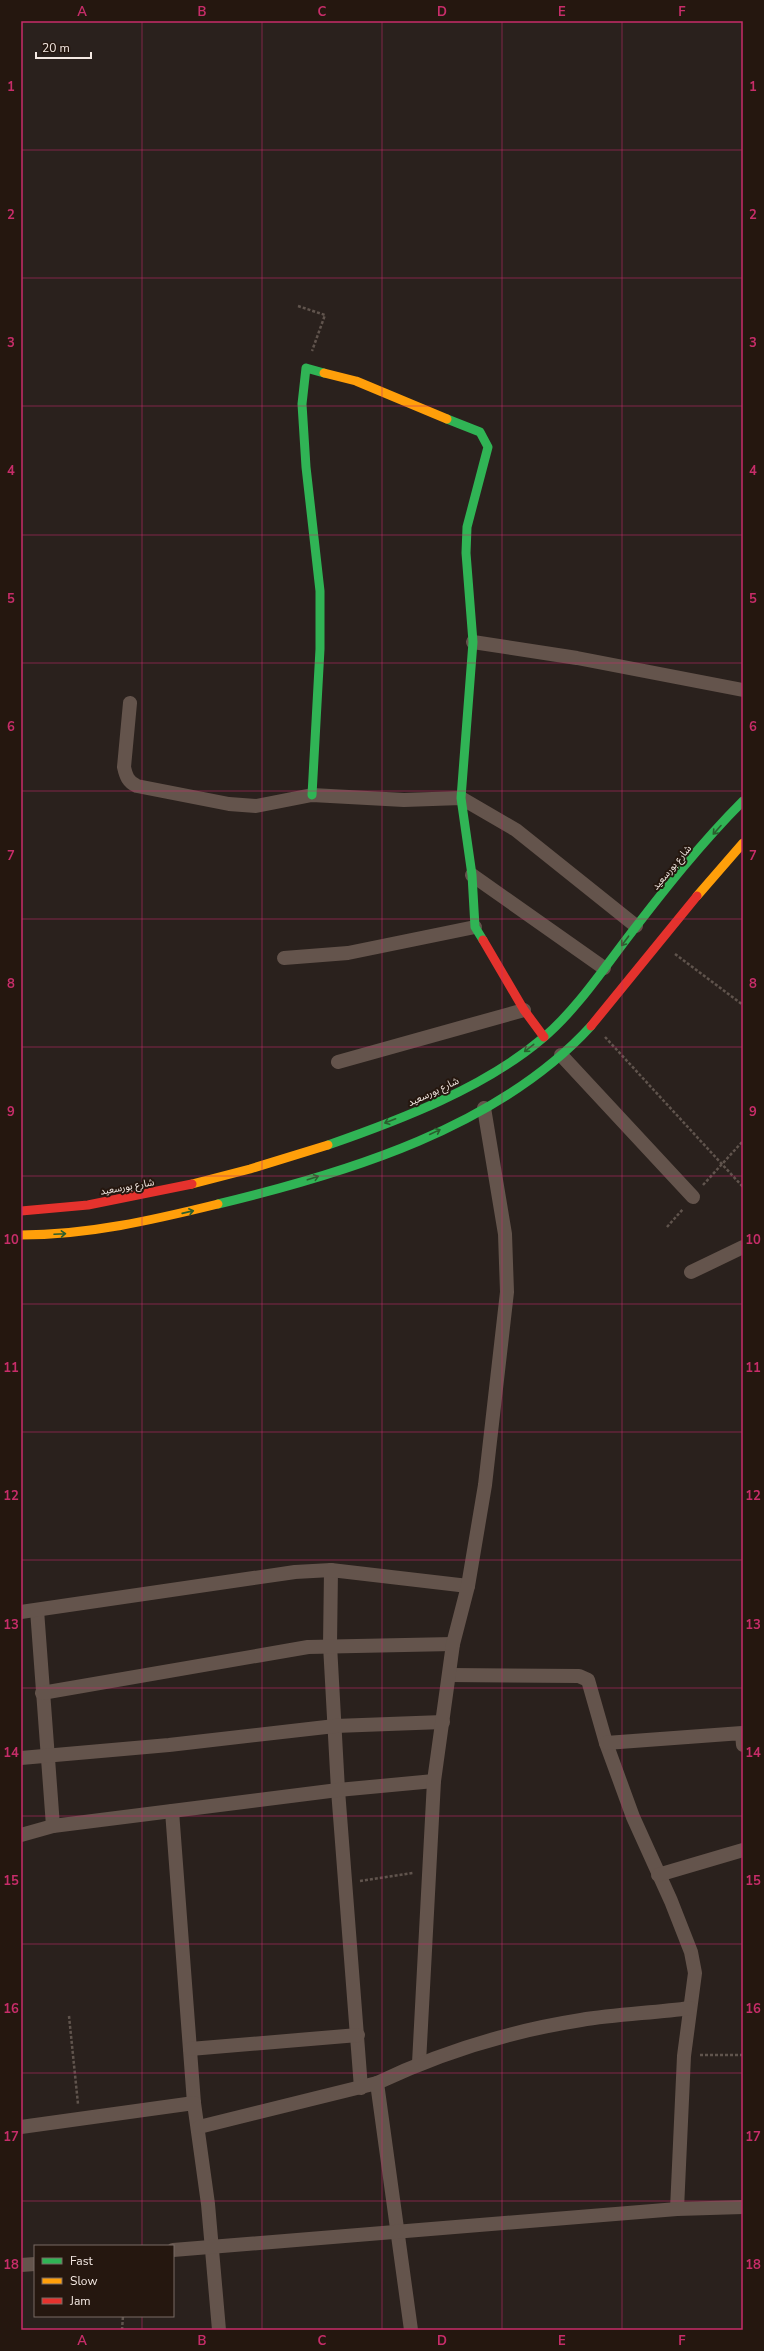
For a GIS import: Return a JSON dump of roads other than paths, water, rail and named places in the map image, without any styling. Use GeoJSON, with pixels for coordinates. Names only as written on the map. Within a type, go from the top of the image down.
{"type":"FeatureCollection","features":[{"type":"Feature","properties":{"kind":"street"},"geometry":{"type":"LineString","coordinates":[[312,795],[320,649],[320,591],[302,404],[306,368],[356,381],[404,399],[480,432],[485,438],[488,447],[479,476],[467,534],[466,553],[473,642],[462,764],[461,798],[472,874],[475,927],[524,1010],[544,1036]]}},
{"type":"Feature","properties":{"kind":"street"},"geometry":{"type":"LineString","coordinates":[[473,642],[578,658],[743,690]]}},
{"type":"Feature","properties":{"kind":"street"},"geometry":{"type":"LineString","coordinates":[[130,703],[124,767],[126,776],[131,783],[229,804],[256,806],[312,795],[404,800],[461,798],[516,830],[636,926]]}},
{"type":"Feature","properties":{"kind":"street","name":"شارع بورسعيد"},"geometry":{"type":"LineString","coordinates":[[21,1211],[65,1208],[170,1190],[301,1153],[408,1114],[479,1081],[518,1057],[544,1036],[604,968],[636,926],[705,843],[743,801]]}},
{"type":"Feature","properties":{"kind":"street"},"geometry":{"type":"LineString","coordinates":[[21,1235],[67,1234],[109,1229],[248,1198],[358,1163],[415,1134],[484,1108],[561,1055],[592,1023],[743,843]]}},
{"type":"Feature","properties":{"kind":"street"},"geometry":{"type":"LineString","coordinates":[[472,874],[517,904],[604,968]]}},
{"type":"Feature","properties":{"kind":"street"},"geometry":{"type":"LineString","coordinates":[[284,958],[348,953],[475,927]]}},
{"type":"Feature","properties":{"kind":"street"},"geometry":{"type":"LineString","coordinates":[[338,1062],[524,1010]]}},
{"type":"Feature","properties":{"kind":"street"},"geometry":{"type":"LineString","coordinates":[[561,1055],[694,1197]]}},
{"type":"Feature","properties":{"kind":"street"},"geometry":{"type":"LineString","coordinates":[[419,2063],[423,1954],[430,1870],[434,1781],[453,1644],[468,1586],[485,1485],[507,1292],[505,1234],[484,1108]]}},
{"type":"Feature","properties":{"kind":"street"},"geometry":{"type":"LineString","coordinates":[[408,1114],[415,1134]]}},
{"type":"Feature","properties":{"kind":"street"},"geometry":{"type":"LineString","coordinates":[[691,1272],[743,1247]]}},
{"type":"Feature","properties":{"kind":"street"},"geometry":{"type":"LineString","coordinates":[[21,1612],[295,1572],[331,1570],[468,1586]]}},
{"type":"Feature","properties":{"kind":"street"},"geometry":{"type":"LineString","coordinates":[[331,1570],[330,1645],[338,1790],[361,2088]]}},
{"type":"Feature","properties":{"kind":"street"},"geometry":{"type":"LineString","coordinates":[[38,1610],[42,1693],[53,1826]]}},
{"type":"Feature","properties":{"kind":"street"},"geometry":{"type":"LineString","coordinates":[[42,1693],[330,1645],[453,1644]]}},
{"type":"Feature","properties":{"kind":"street"},"geometry":{"type":"LineString","coordinates":[[449,1675],[582,1676],[588,1680],[594,1695],[606,1743],[633,1817],[658,1875],[672,1901],[691,1952],[695,1973],[684,2056],[677,2209]]}},
{"type":"Feature","properties":{"kind":"street"},"geometry":{"type":"LineString","coordinates":[[21,1758],[48,1757],[177,1745],[335,1726],[443,1722]]}},
{"type":"Feature","properties":{"kind":"street"},"geometry":{"type":"LineString","coordinates":[[606,1743],[743,1735]]}},
{"type":"Feature","properties":{"kind":"street"},"geometry":{"type":"LineString","coordinates":[[21,1835],[53,1826],[338,1790],[434,1781]]}},
{"type":"Feature","properties":{"kind":"street"},"geometry":{"type":"LineString","coordinates":[[172,1811],[194,2103],[199,2127],[219,2330]]}},
{"type":"Feature","properties":{"kind":"street"},"geometry":{"type":"LineString","coordinates":[[658,1875],[743,1850]]}},
{"type":"Feature","properties":{"kind":"street"},"geometry":{"type":"LineString","coordinates":[[199,2127],[361,2088],[377,2083],[419,2063],[552,2025],[582,2019],[690,2008]]}},
{"type":"Feature","properties":{"kind":"street"},"geometry":{"type":"LineString","coordinates":[[190,2049],[358,2035]]}},
{"type":"Feature","properties":{"kind":"street"},"geometry":{"type":"LineString","coordinates":[[377,2083],[411,2330]]}},
{"type":"Feature","properties":{"kind":"street"},"geometry":{"type":"LineString","coordinates":[[21,2127],[194,2103]]}},
{"type":"Feature","properties":{"kind":"street"},"geometry":{"type":"LineString","coordinates":[[174,2250],[397,2233],[677,2209],[743,2207]]}},
{"type":"Feature","properties":{"kind":"street"},"geometry":{"type":"LineString","coordinates":[[21,2265],[34,2264]]}}]}
